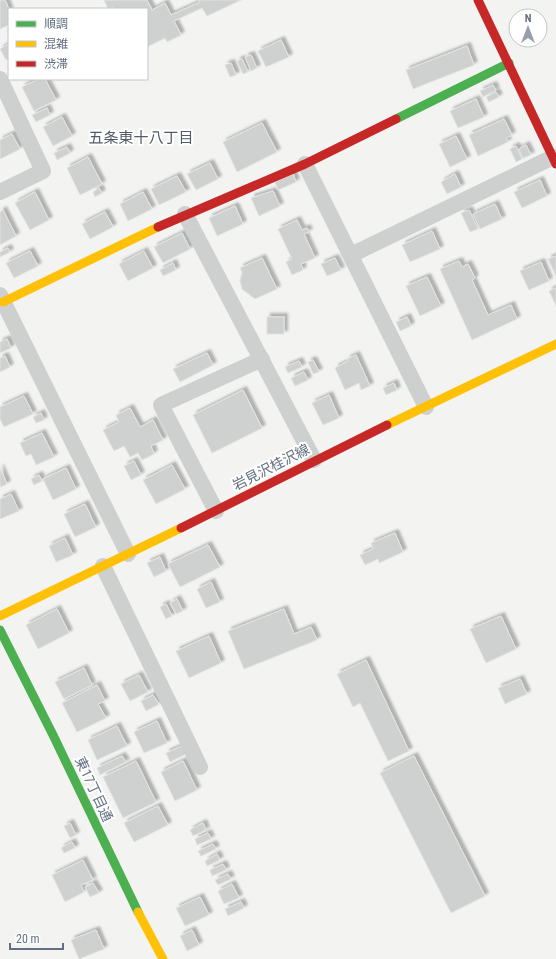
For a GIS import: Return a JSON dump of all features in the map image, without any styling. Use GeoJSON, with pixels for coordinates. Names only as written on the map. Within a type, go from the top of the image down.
{"type":"FeatureCollection","features":[{"type":"Feature","properties":{"kind":"street"},"geometry":{"type":"LineString","coordinates":[[351,255],[554,161],[478,0]]}},
{"type":"Feature","properties":{"kind":"street"},"geometry":{"type":"LineString","coordinates":[[128,554],[2,298],[185,214],[305,164],[508,63]]}},
{"type":"Feature","properties":{"kind":"street"},"geometry":{"type":"LineString","coordinates":[[0,79],[43,171],[0,192]]}},
{"type":"Feature","properties":{"kind":"street"},"geometry":{"type":"LineString","coordinates":[[305,164],[426,407]]}},
{"type":"Feature","properties":{"kind":"street"},"geometry":{"type":"LineString","coordinates":[[185,214],[314,460]]}},
{"type":"Feature","properties":{"kind":"street","name":"岩見沢桂沢線"},"geometry":{"type":"LineString","coordinates":[[0,616],[216,511],[314,460],[556,344]]}},
{"type":"Feature","properties":{"kind":"street"},"geometry":{"type":"LineString","coordinates":[[216,511],[161,406],[262,359]]}},
{"type":"Feature","properties":{"kind":"street"},"geometry":{"type":"LineString","coordinates":[[103,566],[200,767]]}},
{"type":"Feature","properties":{"kind":"street","name":"東17丁目通"},"geometry":{"type":"LineString","coordinates":[[0,630],[124,886],[163,959]]}},
{"type":"Feature","properties":{"kind":"building"},"geometry":{"type":"Polygon","coordinates":[[[0,0],[5,0],[9,8],[8,25],[0,29],[0,0]]]}},
{"type":"Feature","properties":{"kind":"building"},"geometry":{"type":"Polygon","coordinates":[[[104,0],[147,0],[152,10],[165,3],[171,15],[200,2],[199,0],[241,0],[207,16],[202,8],[174,21],[181,35],[167,42],[165,38],[148,46],[148,8],[108,8],[104,0]]]}},
{"type":"Feature","properties":{"kind":"building"},"geometry":{"type":"Polygon","coordinates":[[[281,40],[289,57],[266,67],[258,51],[281,40]]]}},
{"type":"Feature","properties":{"kind":"building"},"geometry":{"type":"Polygon","coordinates":[[[8,45],[8,59],[6,60],[0,49],[8,45]]]}},
{"type":"Feature","properties":{"kind":"building"},"geometry":{"type":"Polygon","coordinates":[[[467,46],[474,65],[413,89],[406,70],[467,46]]]}},
{"type":"Feature","properties":{"kind":"building"},"geometry":{"type":"Polygon","coordinates":[[[251,55],[257,68],[251,71],[245,57],[251,55]]]}},
{"type":"Feature","properties":{"kind":"building"},"geometry":{"type":"Polygon","coordinates":[[[242,59],[248,72],[243,74],[237,61],[242,59]]]}},
{"type":"Feature","properties":{"kind":"building"},"geometry":{"type":"Polygon","coordinates":[[[231,63],[236,75],[230,77],[225,65],[231,63]]]}},
{"type":"Feature","properties":{"kind":"building"},"geometry":{"type":"Polygon","coordinates":[[[37,80],[46,80],[56,100],[34,111],[22,87],[37,80]]]}},
{"type":"Feature","properties":{"kind":"building"},"geometry":{"type":"Polygon","coordinates":[[[493,85],[496,90],[483,97],[480,91],[493,85]]]}},
{"type":"Feature","properties":{"kind":"building"},"geometry":{"type":"Polygon","coordinates":[[[496,92],[499,97],[489,102],[486,97],[496,92]]]}},
{"type":"Feature","properties":{"kind":"building"},"geometry":{"type":"Polygon","coordinates":[[[476,99],[484,117],[458,128],[450,111],[476,99]]]}},
{"type":"Feature","properties":{"kind":"building"},"geometry":{"type":"Polygon","coordinates":[[[47,108],[50,115],[36,122],[32,115],[47,108]]]}},
{"type":"Feature","properties":{"kind":"building"},"geometry":{"type":"Polygon","coordinates":[[[62,117],[72,136],[53,146],[43,127],[62,117]]]}},
{"type":"Feature","properties":{"kind":"building"},"geometry":{"type":"Polygon","coordinates":[[[504,119],[512,135],[506,138],[508,142],[478,156],[469,135],[504,119]]]}},
{"type":"Feature","properties":{"kind":"building"},"geometry":{"type":"Polygon","coordinates":[[[262,123],[277,152],[237,172],[223,142],[262,123]]]}},
{"type":"Feature","properties":{"kind":"building"},"geometry":{"type":"Polygon","coordinates":[[[12,134],[20,149],[0,159],[0,140],[12,134]]]}},
{"type":"Feature","properties":{"kind":"building"},"geometry":{"type":"Polygon","coordinates":[[[456,136],[467,159],[450,167],[439,144],[456,136]]]}},
{"type":"Feature","properties":{"kind":"building"},"geometry":{"type":"Polygon","coordinates":[[[526,145],[531,155],[523,158],[519,149],[526,145]]]}},
{"type":"Feature","properties":{"kind":"building"},"geometry":{"type":"Polygon","coordinates":[[[516,146],[522,159],[516,162],[510,149],[516,146]]]}},
{"type":"Feature","properties":{"kind":"building"},"geometry":{"type":"Polygon","coordinates":[[[67,147],[70,153],[57,160],[54,153],[67,147]]]}},
{"type":"Feature","properties":{"kind":"building"},"geometry":{"type":"Polygon","coordinates":[[[88,157],[102,184],[80,195],[67,168],[88,157]]]}},
{"type":"Feature","properties":{"kind":"building"},"geometry":{"type":"Polygon","coordinates":[[[210,163],[218,179],[196,190],[187,174],[210,163]]]}},
{"type":"Feature","properties":{"kind":"building"},"geometry":{"type":"Polygon","coordinates":[[[293,174],[296,182],[278,190],[275,182],[293,174]]]}},
{"type":"Feature","properties":{"kind":"building"},"geometry":{"type":"Polygon","coordinates":[[[455,174],[461,187],[447,194],[441,182],[455,174]]]}},
{"type":"Feature","properties":{"kind":"building"},"geometry":{"type":"Polygon","coordinates":[[[177,176],[186,192],[159,205],[151,189],[177,176]]]}},
{"type":"Feature","properties":{"kind":"building"},"geometry":{"type":"Polygon","coordinates":[[[540,180],[547,196],[522,208],[514,192],[540,180]]]}},
{"type":"Feature","properties":{"kind":"building"},"geometry":{"type":"Polygon","coordinates":[[[99,188],[102,193],[95,197],[93,192],[99,188]]]}},
{"type":"Feature","properties":{"kind":"building"},"geometry":{"type":"Polygon","coordinates":[[[273,191],[280,206],[259,216],[251,198],[273,191]]]}},
{"type":"Feature","properties":{"kind":"building"},"geometry":{"type":"Polygon","coordinates":[[[35,192],[49,220],[30,230],[15,203],[35,192]]]}},
{"type":"Feature","properties":{"kind":"building"},"geometry":{"type":"Polygon","coordinates":[[[143,192],[152,209],[128,221],[120,204],[143,192]]]}},
{"type":"Feature","properties":{"kind":"building"},"geometry":{"type":"Polygon","coordinates":[[[495,204],[502,219],[480,229],[473,214],[495,204]]]}},
{"type":"Feature","properties":{"kind":"building"},"geometry":{"type":"Polygon","coordinates":[[[235,206],[243,224],[217,236],[209,218],[235,206]]]}},
{"type":"Feature","properties":{"kind":"building"},"geometry":{"type":"Polygon","coordinates":[[[3,210],[16,236],[0,245],[0,212],[3,210]]]}},
{"type":"Feature","properties":{"kind":"building"},"geometry":{"type":"Polygon","coordinates":[[[469,210],[478,229],[470,232],[461,213],[469,210]]]}},
{"type":"Feature","properties":{"kind":"building"},"geometry":{"type":"Polygon","coordinates":[[[105,212],[113,227],[90,239],[82,224],[105,212]]]}},
{"type":"Feature","properties":{"kind":"building"},"geometry":{"type":"Polygon","coordinates":[[[297,220],[302,230],[307,228],[309,232],[304,234],[315,258],[301,264],[303,270],[292,275],[286,262],[292,259],[278,229],[297,220]]]}},
{"type":"Feature","properties":{"kind":"building"},"geometry":{"type":"Polygon","coordinates":[[[432,231],[440,249],[410,262],[402,245],[432,231]]]}},
{"type":"Feature","properties":{"kind":"building"},"geometry":{"type":"Polygon","coordinates":[[[182,233],[190,249],[163,263],[154,247],[182,233]]]}},
{"type":"Feature","properties":{"kind":"building"},"geometry":{"type":"Polygon","coordinates":[[[8,248],[10,252],[0,257],[0,252],[8,248]]]}},
{"type":"Feature","properties":{"kind":"building"},"geometry":{"type":"Polygon","coordinates":[[[30,251],[38,266],[14,278],[6,263],[30,251]]]}},
{"type":"Feature","properties":{"kind":"building"},"geometry":{"type":"Polygon","coordinates":[[[144,251],[153,268],[128,281],[119,264],[144,251]]]}},
{"type":"Feature","properties":{"kind":"building"},"geometry":{"type":"Polygon","coordinates":[[[556,256],[556,276],[548,259],[556,256]]]}},
{"type":"Feature","properties":{"kind":"building"},"geometry":{"type":"Polygon","coordinates":[[[262,258],[277,289],[255,299],[242,289],[240,281],[242,272],[240,268],[262,258]]]}},
{"type":"Feature","properties":{"kind":"building"},"geometry":{"type":"Polygon","coordinates":[[[335,258],[341,270],[327,276],[321,264],[335,258]]]}},
{"type":"Feature","properties":{"kind":"building"},"geometry":{"type":"Polygon","coordinates":[[[459,261],[462,267],[468,264],[475,278],[472,280],[488,315],[511,305],[517,319],[472,340],[440,269],[459,261]]]}},
{"type":"Feature","properties":{"kind":"building"},"geometry":{"type":"Polygon","coordinates":[[[541,262],[549,281],[529,290],[520,271],[541,262]]]}},
{"type":"Feature","properties":{"kind":"building"},"geometry":{"type":"Polygon","coordinates":[[[173,263],[176,270],[163,276],[160,270],[173,263]]]}},
{"type":"Feature","properties":{"kind":"building"},"geometry":{"type":"Polygon","coordinates":[[[427,277],[441,306],[420,316],[406,286],[427,277]]]}},
{"type":"Feature","properties":{"kind":"building"},"geometry":{"type":"Polygon","coordinates":[[[556,288],[556,306],[549,291],[556,288]]]}},
{"type":"Feature","properties":{"kind":"building"},"geometry":{"type":"Polygon","coordinates":[[[267,317],[284,317],[284,334],[267,334],[267,317]]]}},
{"type":"Feature","properties":{"kind":"building"},"geometry":{"type":"Polygon","coordinates":[[[407,317],[411,326],[400,331],[396,322],[407,317]]]}},
{"type":"Feature","properties":{"kind":"building"},"geometry":{"type":"Polygon","coordinates":[[[7,339],[11,348],[0,353],[0,342],[7,339]]]}},
{"type":"Feature","properties":{"kind":"building"},"geometry":{"type":"Polygon","coordinates":[[[207,353],[213,365],[180,382],[173,369],[207,353]]]}},
{"type":"Feature","properties":{"kind":"building"},"geometry":{"type":"Polygon","coordinates":[[[356,355],[370,386],[361,390],[359,383],[345,390],[335,368],[348,361],[347,359],[356,355]]]}},
{"type":"Feature","properties":{"kind":"building"},"geometry":{"type":"Polygon","coordinates":[[[5,356],[10,367],[0,372],[0,358],[5,356]]]}},
{"type":"Feature","properties":{"kind":"building"},"geometry":{"type":"Polygon","coordinates":[[[313,360],[319,372],[313,374],[308,362],[313,360]]]}},
{"type":"Feature","properties":{"kind":"building"},"geometry":{"type":"Polygon","coordinates":[[[299,361],[302,367],[288,373],[285,367],[299,361]]]}},
{"type":"Feature","properties":{"kind":"building"},"geometry":{"type":"Polygon","coordinates":[[[304,372],[308,380],[295,386],[291,378],[304,372]]]}},
{"type":"Feature","properties":{"kind":"building"},"geometry":{"type":"Polygon","coordinates":[[[394,383],[397,390],[386,395],[383,388],[394,383]]]}},
{"type":"Feature","properties":{"kind":"building"},"geometry":{"type":"Polygon","coordinates":[[[243,390],[262,428],[212,453],[193,415],[243,390]]]}},
{"type":"Feature","properties":{"kind":"building"},"geometry":{"type":"Polygon","coordinates":[[[329,395],[339,418],[323,425],[312,403],[329,395]]]}},
{"type":"Feature","properties":{"kind":"building"},"geometry":{"type":"Polygon","coordinates":[[[24,396],[33,414],[4,427],[0,419],[0,407],[24,396]]]}},
{"type":"Feature","properties":{"kind":"building"},"geometry":{"type":"Polygon","coordinates":[[[130,408],[140,427],[153,420],[163,440],[151,446],[154,454],[142,460],[138,453],[130,457],[124,446],[114,451],[103,430],[119,422],[116,415],[130,408]]]}},
{"type":"Feature","properties":{"kind":"building"},"geometry":{"type":"Polygon","coordinates":[[[41,413],[44,420],[36,423],[33,417],[41,413]]]}},
{"type":"Feature","properties":{"kind":"building"},"geometry":{"type":"Polygon","coordinates":[[[42,433],[54,457],[36,465],[31,454],[26,456],[20,443],[42,433]]]}},
{"type":"Feature","properties":{"kind":"building"},"geometry":{"type":"Polygon","coordinates":[[[134,461],[141,475],[131,480],[124,466],[134,461]]]}},
{"type":"Feature","properties":{"kind":"building"},"geometry":{"type":"Polygon","coordinates":[[[172,465],[185,489],[156,504],[143,480],[172,465]]]}},
{"type":"Feature","properties":{"kind":"building"},"geometry":{"type":"Polygon","coordinates":[[[0,468],[7,484],[1,487],[0,486],[0,468]]]}},
{"type":"Feature","properties":{"kind":"building"},"geometry":{"type":"Polygon","coordinates":[[[66,468],[76,489],[53,500],[43,479],[66,468]]]}},
{"type":"Feature","properties":{"kind":"building"},"geometry":{"type":"Polygon","coordinates":[[[39,475],[42,481],[34,485],[31,479],[39,475]]]}},
{"type":"Feature","properties":{"kind":"building"},"geometry":{"type":"Polygon","coordinates":[[[11,494],[19,511],[0,519],[0,499],[11,494]]]}},
{"type":"Feature","properties":{"kind":"building"},"geometry":{"type":"Polygon","coordinates":[[[85,504],[96,527],[75,537],[64,514],[85,504]]]}},
{"type":"Feature","properties":{"kind":"building"},"geometry":{"type":"Polygon","coordinates":[[[395,533],[403,552],[379,563],[378,559],[365,565],[360,555],[373,549],[371,543],[395,533]]]}},
{"type":"Feature","properties":{"kind":"building"},"geometry":{"type":"Polygon","coordinates":[[[65,538],[73,555],[56,562],[49,546],[65,538]]]}},
{"type":"Feature","properties":{"kind":"building"},"geometry":{"type":"Polygon","coordinates":[[[208,545],[220,567],[180,587],[168,564],[208,545]]]}},
{"type":"Feature","properties":{"kind":"building"},"geometry":{"type":"Polygon","coordinates":[[[160,557],[166,571],[154,577],[147,563],[160,557]]]}},
{"type":"Feature","properties":{"kind":"building"},"geometry":{"type":"Polygon","coordinates":[[[211,582],[220,602],[206,608],[197,589],[211,582]]]}},
{"type":"Feature","properties":{"kind":"building"},"geometry":{"type":"Polygon","coordinates":[[[177,599],[183,611],[176,614],[170,603],[177,599]]]}},
{"type":"Feature","properties":{"kind":"building"},"geometry":{"type":"Polygon","coordinates":[[[166,604],[172,616],[166,619],[160,607],[166,604]]]}},
{"type":"Feature","properties":{"kind":"building"},"geometry":{"type":"Polygon","coordinates":[[[57,609],[69,633],[38,649],[26,625],[57,609]]]}},
{"type":"Feature","properties":{"kind":"building"},"geometry":{"type":"Polygon","coordinates":[[[284,609],[294,634],[311,627],[317,640],[244,669],[228,631],[284,609]]]}},
{"type":"Feature","properties":{"kind":"building"},"geometry":{"type":"Polygon","coordinates":[[[501,616],[516,649],[486,663],[470,629],[501,616]]]}},
{"type":"Feature","properties":{"kind":"building"},"geometry":{"type":"Polygon","coordinates":[[[209,636],[221,663],[189,678],[176,651],[209,636]]]}},
{"type":"Feature","properties":{"kind":"building"},"geometry":{"type":"Polygon","coordinates":[[[366,660],[409,751],[388,761],[360,703],[353,707],[337,674],[366,660]]]}},
{"type":"Feature","properties":{"kind":"building"},"geometry":{"type":"Polygon","coordinates":[[[84,668],[92,685],[64,699],[55,682],[84,668]]]}},
{"type":"Feature","properties":{"kind":"building"},"geometry":{"type":"Polygon","coordinates":[[[139,675],[148,692],[130,701],[121,684],[139,675]]]}},
{"type":"Feature","properties":{"kind":"building"},"geometry":{"type":"Polygon","coordinates":[[[520,679],[527,694],[505,704],[498,688],[520,679]]]}},
{"type":"Feature","properties":{"kind":"building"},"geometry":{"type":"Polygon","coordinates":[[[97,685],[105,701],[98,704],[106,718],[77,732],[62,703],[97,685]]]}},
{"type":"Feature","properties":{"kind":"building"},"geometry":{"type":"Polygon","coordinates":[[[153,695],[159,704],[146,711],[141,701],[153,695]]]}},
{"type":"Feature","properties":{"kind":"building"},"geometry":{"type":"Polygon","coordinates":[[[157,721],[167,743],[144,753],[134,732],[157,721]]]}},
{"type":"Feature","properties":{"kind":"building"},"geometry":{"type":"Polygon","coordinates":[[[117,726],[127,746],[97,760],[88,740],[117,726]]]}},
{"type":"Feature","properties":{"kind":"building"},"geometry":{"type":"Polygon","coordinates":[[[182,746],[186,754],[170,762],[166,753],[182,746]]]}},
{"type":"Feature","properties":{"kind":"building"},"geometry":{"type":"Polygon","coordinates":[[[122,756],[126,762],[100,775],[97,768],[122,756]]]}},
{"type":"Feature","properties":{"kind":"building"},"geometry":{"type":"Polygon","coordinates":[[[414,756],[485,896],[451,913],[380,773],[414,756]]]}},
{"type":"Feature","properties":{"kind":"building"},"geometry":{"type":"Polygon","coordinates":[[[136,761],[156,802],[123,818],[103,777],[136,761]]]}},
{"type":"Feature","properties":{"kind":"building"},"geometry":{"type":"Polygon","coordinates":[[[183,761],[197,790],[175,801],[161,772],[183,761]]]}},
{"type":"Feature","properties":{"kind":"building"},"geometry":{"type":"Polygon","coordinates":[[[158,806],[168,825],[134,842],[124,823],[158,806]]]}},
{"type":"Feature","properties":{"kind":"building"},"geometry":{"type":"Polygon","coordinates":[[[70,823],[76,835],[70,838],[64,826],[70,823]]]}},
{"type":"Feature","properties":{"kind":"building"},"geometry":{"type":"Polygon","coordinates":[[[203,823],[206,830],[193,836],[190,830],[203,823]]]}},
{"type":"Feature","properties":{"kind":"building"},"geometry":{"type":"Polygon","coordinates":[[[208,833],[211,839],[197,845],[195,839],[208,833]]]}},
{"type":"Feature","properties":{"kind":"building"},"geometry":{"type":"Polygon","coordinates":[[[72,842],[75,848],[64,853],[61,848],[72,842]]]}},
{"type":"Feature","properties":{"kind":"building"},"geometry":{"type":"Polygon","coordinates":[[[213,844],[216,849],[201,856],[198,851],[213,844]]]}},
{"type":"Feature","properties":{"kind":"building"},"geometry":{"type":"Polygon","coordinates":[[[217,854],[220,860],[207,866],[205,861],[217,854]]]}},
{"type":"Feature","properties":{"kind":"building"},"geometry":{"type":"Polygon","coordinates":[[[83,860],[93,880],[81,885],[84,892],[65,902],[52,875],[83,860]]]}},
{"type":"Feature","properties":{"kind":"building"},"geometry":{"type":"Polygon","coordinates":[[[223,864],[226,870],[212,876],[210,870],[223,864]]]}},
{"type":"Feature","properties":{"kind":"building"},"geometry":{"type":"Polygon","coordinates":[[[228,874],[231,879],[218,885],[215,880],[228,874]]]}},
{"type":"Feature","properties":{"kind":"building"},"geometry":{"type":"Polygon","coordinates":[[[93,883],[99,893],[90,897],[85,887],[93,883]]]}},
{"type":"Feature","properties":{"kind":"building"},"geometry":{"type":"Polygon","coordinates":[[[232,884],[239,898],[224,904],[218,891],[232,884]]]}},
{"type":"Feature","properties":{"kind":"building"},"geometry":{"type":"Polygon","coordinates":[[[200,897],[209,915],[185,926],[176,908],[200,897]]]}},
{"type":"Feature","properties":{"kind":"building"},"geometry":{"type":"Polygon","coordinates":[[[241,902],[244,908],[228,916],[225,909],[241,902]]]}},
{"type":"Feature","properties":{"kind":"building"},"geometry":{"type":"Polygon","coordinates":[[[96,930],[104,949],[79,959],[71,940],[96,930]]]}},
{"type":"Feature","properties":{"kind":"building"},"geometry":{"type":"Polygon","coordinates":[[[192,930],[199,945],[187,951],[180,936],[192,930]]]}},
{"type":"Feature","properties":{"kind":"traffic: fast"},"geometry":{"type":"LineString","coordinates":[[396,119],[509,63]]}},
{"type":"Feature","properties":{"kind":"traffic: fast"},"geometry":{"type":"LineString","coordinates":[[0,630],[53,735],[138,912]]}},
{"type":"Feature","properties":{"kind":"traffic: slow"},"geometry":{"type":"LineString","coordinates":[[3,302],[158,227]]}},
{"type":"Feature","properties":{"kind":"traffic: slow"},"geometry":{"type":"LineString","coordinates":[[387,425],[556,344]]}},
{"type":"Feature","properties":{"kind":"traffic: slow"},"geometry":{"type":"LineString","coordinates":[[0,616],[181,528]]}},
{"type":"Feature","properties":{"kind":"traffic: slow"},"geometry":{"type":"LineString","coordinates":[[138,912],[163,959]]}},
{"type":"Feature","properties":{"kind":"traffic: jam"},"geometry":{"type":"LineString","coordinates":[[478,0],[556,164]]}},
{"type":"Feature","properties":{"kind":"traffic: jam"},"geometry":{"type":"LineString","coordinates":[[158,227],[305,164],[396,119]]}},
{"type":"Feature","properties":{"kind":"traffic: jam"},"geometry":{"type":"LineString","coordinates":[[181,528],[387,425]]}},
{"type":"Feature","properties":{"kind":"district","name":"五条東十八丁目"},"geometry":{"type":"Point","coordinates":[141,138]}}]}
